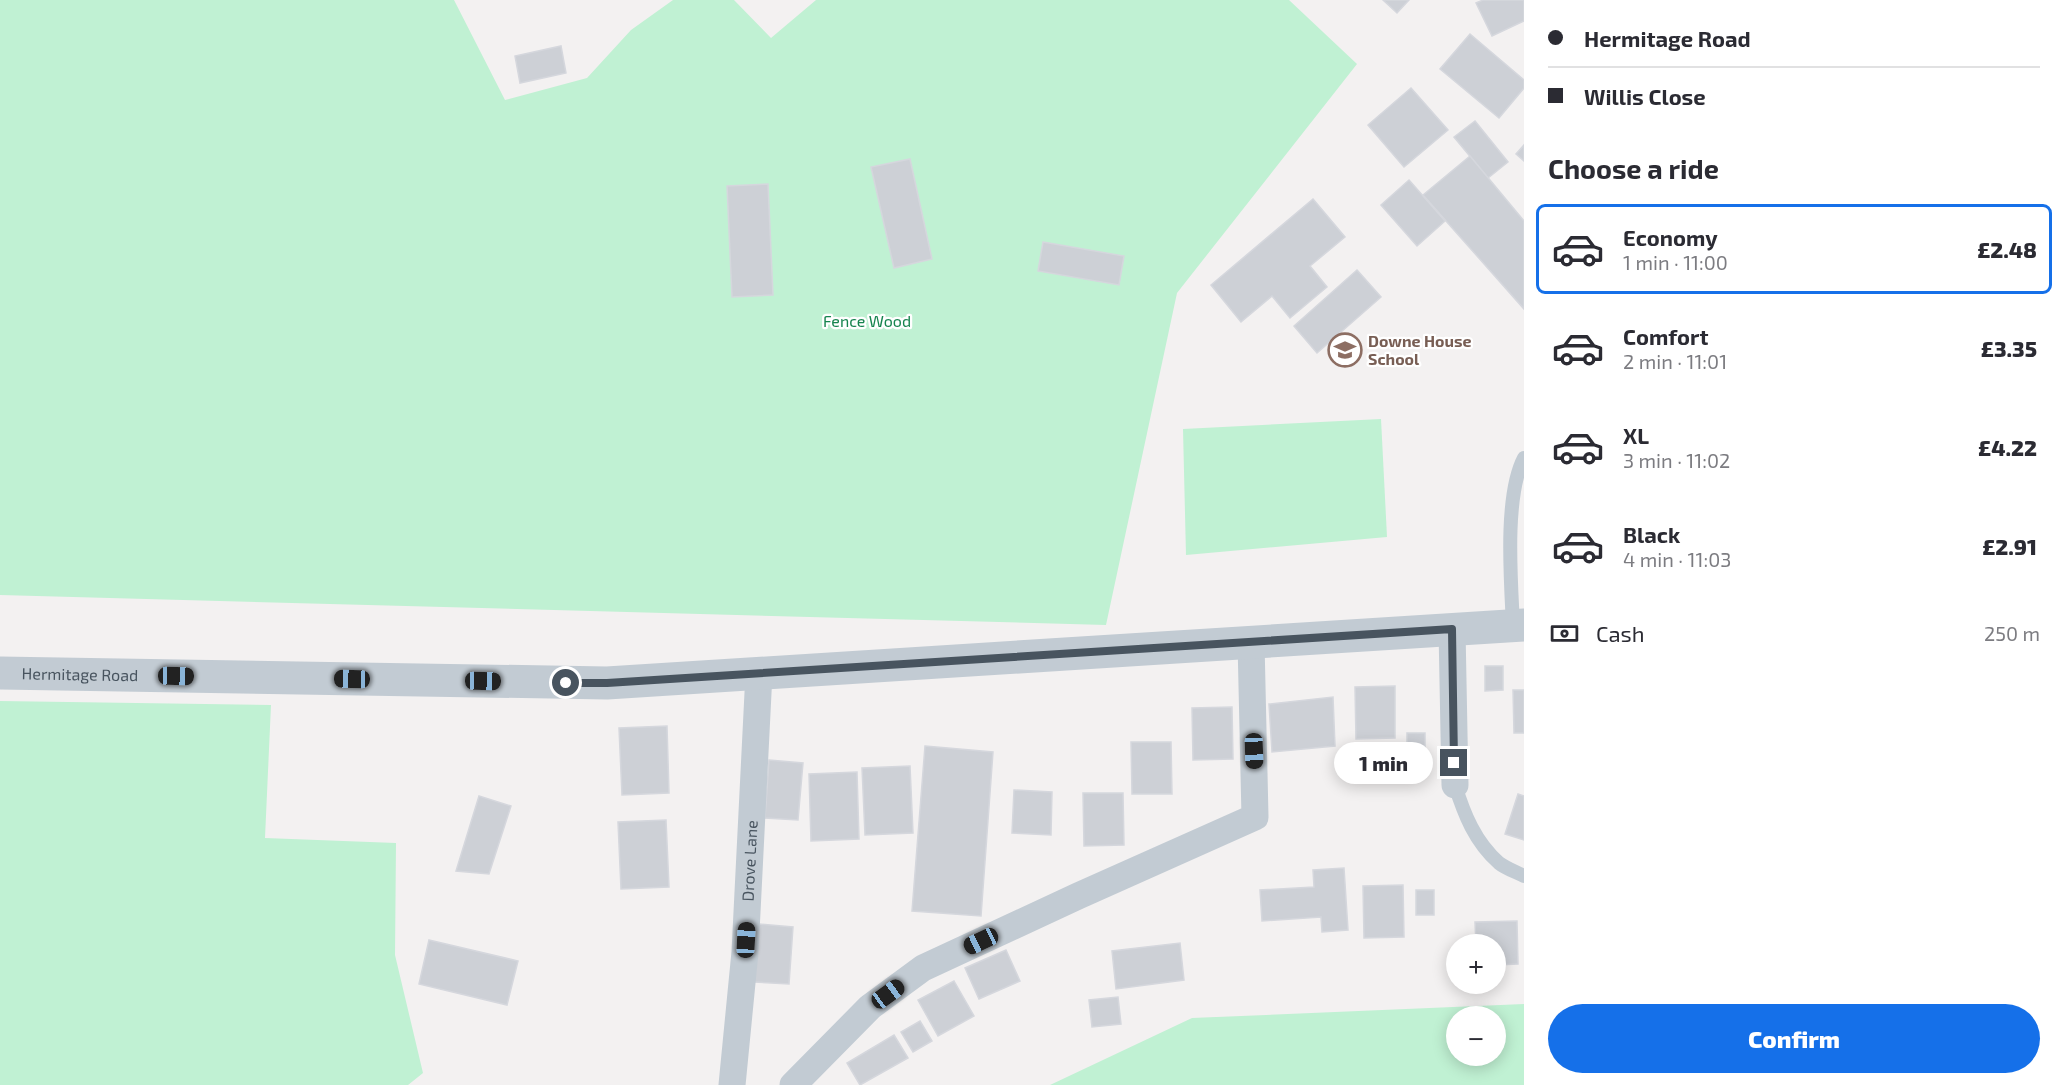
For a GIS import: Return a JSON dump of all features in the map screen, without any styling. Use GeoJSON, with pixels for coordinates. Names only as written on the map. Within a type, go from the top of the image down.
{"type":"FeatureCollection","features":[{"type":"Feature","properties":{"kind":"street","name":"Hermitage Road"},"geometry":{"type":"LineString","coordinates":[[0,673],[607,683],[1518,625]]}},
{"type":"Feature","properties":{"kind":"street"},"geometry":{"type":"LineString","coordinates":[[1452,629],[1455,785]]}},
{"type":"Feature","properties":{"kind":"street"},"geometry":{"type":"LineString","coordinates":[[793,1085],[870,1006],[922,968],[1255,817],[1251,642]]}},
{"type":"Feature","properties":{"kind":"street","name":"Drove Lane"},"geometry":{"type":"LineString","coordinates":[[732,1085],[745,952],[759,673]]}},
{"type":"Feature","properties":{"kind":"lane"},"geometry":{"type":"LineString","coordinates":[[1518,625],[1511,555],[1515,482],[1524,458]]}},
{"type":"Feature","properties":{"kind":"lane"},"geometry":{"type":"LineString","coordinates":[[1455,785],[1465,816],[1479,841],[1500,864],[1524,876]]}},
{"type":"Feature","properties":{"kind":"green space","name":"Fence Wood"},"geometry":{"type":"Polygon","coordinates":[[[0,0],[454,0],[505,100],[587,78],[631,30],[673,0],[734,0],[771,38],[816,0],[1289,0],[1357,64],[1177,293],[1106,625],[0,595],[0,0]]]}},
{"type":"Feature","properties":{"kind":"green space"},"geometry":{"type":"Polygon","coordinates":[[[1381,419],[1387,537],[1186,555],[1183,429],[1381,419]]]}},
{"type":"Feature","properties":{"kind":"green space"},"geometry":{"type":"Polygon","coordinates":[[[0,701],[271,705],[265,838],[396,843],[395,955],[423,1073],[408,1085],[0,1085],[0,701]]]}},
{"type":"Feature","properties":{"kind":"green space"},"geometry":{"type":"Polygon","coordinates":[[[1524,1004],[1524,1085],[1050,1085],[1192,1018],[1446,1007],[1446,1066],[1506,1066],[1506,1006],[1477,1006],[1524,1004]]]}},
{"type":"Feature","properties":{"kind":"building"},"geometry":{"type":"Polygon","coordinates":[[[1383,0],[1409,0],[1397,13],[1383,0]]]}},
{"type":"Feature","properties":{"kind":"building"},"geometry":{"type":"Polygon","coordinates":[[[1483,0],[1524,0],[1524,21],[1492,36],[1476,3],[1483,0]]]}},
{"type":"Feature","properties":{"kind":"building"},"geometry":{"type":"Polygon","coordinates":[[[1470,34],[1524,80],[1524,88],[1499,118],[1440,69],[1470,34]]]}},
{"type":"Feature","properties":{"kind":"building"},"geometry":{"type":"Polygon","coordinates":[[[561,46],[566,73],[520,83],[515,56],[561,46]]]}},
{"type":"Feature","properties":{"kind":"building"},"geometry":{"type":"Polygon","coordinates":[[[1411,88],[1448,130],[1404,167],[1368,125],[1411,88]]]}},
{"type":"Feature","properties":{"kind":"building"},"geometry":{"type":"Polygon","coordinates":[[[1475,121],[1508,162],[1488,178],[1454,137],[1475,121]]]}},
{"type":"Feature","properties":{"kind":"building"},"geometry":{"type":"Polygon","coordinates":[[[1524,145],[1524,161],[1516,154],[1524,145]]]}},
{"type":"Feature","properties":{"kind":"building"},"geometry":{"type":"Polygon","coordinates":[[[1470,156],[1524,221],[1524,309],[1423,195],[1470,156]]]}},
{"type":"Feature","properties":{"kind":"building"},"geometry":{"type":"Polygon","coordinates":[[[910,159],[932,259],[894,268],[871,167],[910,159]]]}},
{"type":"Feature","properties":{"kind":"building"},"geometry":{"type":"Polygon","coordinates":[[[1409,180],[1445,221],[1417,246],[1381,205],[1409,180]]]}},
{"type":"Feature","properties":{"kind":"building"},"geometry":{"type":"Polygon","coordinates":[[[768,184],[773,295],[732,297],[727,186],[768,184]]]}},
{"type":"Feature","properties":{"kind":"building"},"geometry":{"type":"Polygon","coordinates":[[[1313,199],[1345,237],[1310,266],[1327,287],[1290,318],[1272,296],[1241,322],[1211,285],[1313,199]]]}},
{"type":"Feature","properties":{"kind":"building"},"geometry":{"type":"Polygon","coordinates":[[[1043,242],[1124,256],[1119,285],[1038,271],[1043,242]]]}},
{"type":"Feature","properties":{"kind":"building"},"geometry":{"type":"Polygon","coordinates":[[[1357,270],[1381,297],[1317,353],[1294,326],[1357,270]]]}},
{"type":"Feature","properties":{"kind":"building"},"geometry":{"type":"Polygon","coordinates":[[[1485,666],[1503,666],[1503,690],[1485,691],[1485,666]]]}},
{"type":"Feature","properties":{"kind":"building"},"geometry":{"type":"Polygon","coordinates":[[[1395,686],[1395,738],[1356,739],[1355,687],[1395,686]]]}},
{"type":"Feature","properties":{"kind":"building"},"geometry":{"type":"Polygon","coordinates":[[[1513,690],[1524,690],[1524,733],[1514,733],[1513,690]]]}},
{"type":"Feature","properties":{"kind":"building"},"geometry":{"type":"Polygon","coordinates":[[[1333,697],[1335,746],[1272,752],[1269,704],[1333,697]]]}},
{"type":"Feature","properties":{"kind":"building"},"geometry":{"type":"Polygon","coordinates":[[[1232,707],[1233,759],[1193,760],[1192,708],[1232,707]]]}},
{"type":"Feature","properties":{"kind":"building"},"geometry":{"type":"Polygon","coordinates":[[[667,726],[669,793],[622,795],[619,728],[667,726]]]}},
{"type":"Feature","properties":{"kind":"building"},"geometry":{"type":"Polygon","coordinates":[[[1407,733],[1425,733],[1425,757],[1407,757],[1407,733]]]}},
{"type":"Feature","properties":{"kind":"building"},"geometry":{"type":"Polygon","coordinates":[[[1131,742],[1171,742],[1172,794],[1132,794],[1131,742]]]}},
{"type":"Feature","properties":{"kind":"building"},"geometry":{"type":"Polygon","coordinates":[[[925,746],[993,752],[981,916],[912,911],[925,746]]]}},
{"type":"Feature","properties":{"kind":"building"},"geometry":{"type":"Polygon","coordinates":[[[769,760],[803,763],[798,820],[765,818],[769,760]]]}},
{"type":"Feature","properties":{"kind":"building"},"geometry":{"type":"Polygon","coordinates":[[[910,766],[913,833],[865,835],[862,768],[910,766]]]}},
{"type":"Feature","properties":{"kind":"building"},"geometry":{"type":"Polygon","coordinates":[[[857,772],[859,839],[811,841],[809,774],[857,772]]]}},
{"type":"Feature","properties":{"kind":"building"},"geometry":{"type":"Polygon","coordinates":[[[1014,790],[1052,792],[1051,835],[1012,833],[1014,790]]]}},
{"type":"Feature","properties":{"kind":"building"},"geometry":{"type":"Polygon","coordinates":[[[1083,793],[1123,793],[1124,845],[1084,846],[1083,793]]]}},
{"type":"Feature","properties":{"kind":"building"},"geometry":{"type":"Polygon","coordinates":[[[1518,794],[1524,796],[1524,840],[1505,834],[1518,794]]]}},
{"type":"Feature","properties":{"kind":"building"},"geometry":{"type":"Polygon","coordinates":[[[479,796],[511,806],[489,874],[456,871],[479,796]]]}},
{"type":"Feature","properties":{"kind":"building"},"geometry":{"type":"Polygon","coordinates":[[[666,820],[669,887],[621,889],[618,822],[666,820]]]}},
{"type":"Feature","properties":{"kind":"building"},"geometry":{"type":"Polygon","coordinates":[[[1344,868],[1348,930],[1322,932],[1321,917],[1262,921],[1260,890],[1314,887],[1313,870],[1344,868]]]}},
{"type":"Feature","properties":{"kind":"building"},"geometry":{"type":"Polygon","coordinates":[[[1403,885],[1404,937],[1364,938],[1363,886],[1403,885]]]}},
{"type":"Feature","properties":{"kind":"building"},"geometry":{"type":"Polygon","coordinates":[[[1416,890],[1434,890],[1434,915],[1416,915],[1416,890]]]}},
{"type":"Feature","properties":{"kind":"building"},"geometry":{"type":"Polygon","coordinates":[[[1517,921],[1518,964],[1506,965],[1506,934],[1476,934],[1475,922],[1517,921]]]}},
{"type":"Feature","properties":{"kind":"building"},"geometry":{"type":"Polygon","coordinates":[[[759,924],[793,927],[789,984],[754,982],[759,924]]]}},
{"type":"Feature","properties":{"kind":"building"},"geometry":{"type":"Polygon","coordinates":[[[429,940],[518,961],[507,1005],[419,984],[429,940]]]}},
{"type":"Feature","properties":{"kind":"building"},"geometry":{"type":"Polygon","coordinates":[[[1180,943],[1184,980],[1116,989],[1112,951],[1180,943]]]}},
{"type":"Feature","properties":{"kind":"building"},"geometry":{"type":"Polygon","coordinates":[[[1006,950],[1020,981],[979,999],[965,968],[1006,950]]]}},
{"type":"Feature","properties":{"kind":"building"},"geometry":{"type":"Polygon","coordinates":[[[954,981],[974,1016],[938,1036],[918,1000],[954,981]]]}},
{"type":"Feature","properties":{"kind":"building"},"geometry":{"type":"Polygon","coordinates":[[[1118,997],[1121,1024],[1092,1027],[1089,1000],[1118,997]]]}},
{"type":"Feature","properties":{"kind":"building"},"geometry":{"type":"Polygon","coordinates":[[[920,1021],[932,1041],[913,1052],[901,1032],[920,1021]]]}},
{"type":"Feature","properties":{"kind":"building"},"geometry":{"type":"Polygon","coordinates":[[[894,1035],[908,1058],[860,1085],[847,1063],[894,1035]]]}},
{"type":"Feature","properties":{"kind":"place","name":"Downe House School"},"geometry":{"type":"Point","coordinates":[1345,350]}},
{"type":"Feature","properties":{"kind":"route"},"geometry":{"type":"LineString","coordinates":[[566,683],[607,683],[1452,629],[1454,763]]}}]}
